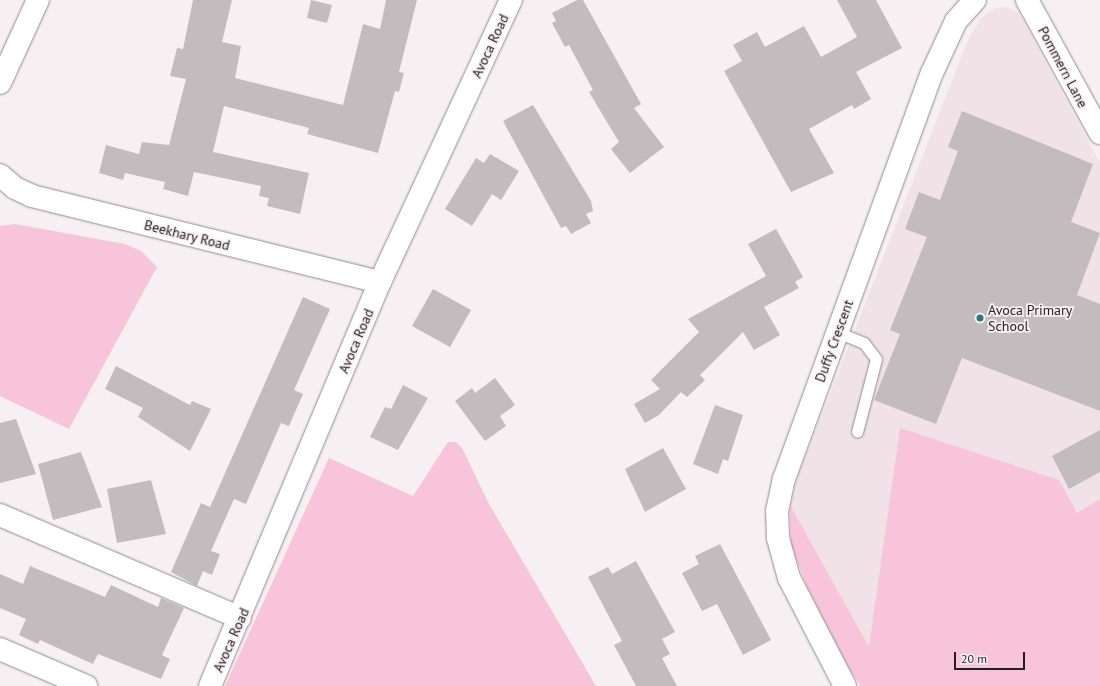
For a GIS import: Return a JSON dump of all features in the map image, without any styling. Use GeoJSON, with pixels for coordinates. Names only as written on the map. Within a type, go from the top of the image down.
{"type":"FeatureCollection","features":[{"type":"Feature","properties":{"kind":"street"},"geometry":{"type":"LineString","coordinates":[[0,83],[38,0]]}},
{"type":"Feature","properties":{"kind":"street","name":"Avoca Road"},"geometry":{"type":"LineString","coordinates":[[210,686],[240,618],[380,282],[511,0]]}},
{"type":"Feature","properties":{"kind":"street","name":"Duffy Crescent"},"geometry":{"type":"LineString","coordinates":[[845,686],[789,578],[778,538],[777,511],[784,479],[946,37],[974,0]]}},
{"type":"Feature","properties":{"kind":"street","name":"Pommern Lane"},"geometry":{"type":"LineString","coordinates":[[1027,0],[1100,133]]}},
{"type":"Feature","properties":{"kind":"street","name":"Beekhary Road"},"geometry":{"type":"LineString","coordinates":[[0,175],[15,188],[32,196],[380,282]]}},
{"type":"Feature","properties":{"kind":"street"},"geometry":{"type":"LineString","coordinates":[[0,515],[240,618]]}},
{"type":"Feature","properties":{"kind":"street"},"geometry":{"type":"LineString","coordinates":[[0,649],[86,686]]}},
{"type":"Feature","properties":{"kind":"lane"},"geometry":{"type":"LineString","coordinates":[[837,332],[864,343],[876,359],[857,432]]}},
{"type":"Feature","properties":{"kind":"shaded area","name":"Avoca Primary School"},"geometry":{"type":"Polygon","coordinates":[[[1008,7],[1019,13],[1100,163],[1100,661],[1026,686],[869,648],[790,505],[799,473],[967,42],[980,19],[994,8],[1008,7]]]}},
{"type":"Feature","properties":{"kind":"shaded area"},"geometry":{"type":"Polygon","coordinates":[[[15,224],[125,244],[141,251],[157,267],[69,429],[0,396],[0,226],[15,224]]]}},
{"type":"Feature","properties":{"kind":"shaded area"},"geometry":{"type":"Polygon","coordinates":[[[900,428],[1059,480],[1077,513],[1100,499],[1100,686],[861,686],[848,667],[807,587],[791,545],[790,505],[869,647],[900,428]]]}},
{"type":"Feature","properties":{"kind":"shaded area"},"geometry":{"type":"Polygon","coordinates":[[[448,442],[456,442],[462,448],[489,504],[596,686],[225,686],[329,458],[413,496],[448,442]]]}},
{"type":"Feature","properties":{"kind":"building"},"geometry":{"type":"Polygon","coordinates":[[[193,0],[232,0],[222,42],[241,46],[235,78],[343,105],[363,24],[380,29],[386,0],[417,0],[399,72],[404,73],[399,92],[395,91],[378,153],[307,134],[309,128],[224,106],[213,152],[309,173],[300,214],[267,206],[269,198],[259,196],[261,186],[194,172],[188,196],[163,189],[165,182],[125,173],[123,180],[99,173],[106,145],[139,154],[142,142],[169,145],[186,79],[170,76],[177,48],[183,49],[193,0]]]}},
{"type":"Feature","properties":{"kind":"building"},"geometry":{"type":"Polygon","coordinates":[[[311,0],[332,5],[327,23],[307,18],[311,0]]]}},
{"type":"Feature","properties":{"kind":"building"},"geometry":{"type":"Polygon","coordinates":[[[577,0],[583,0],[641,104],[634,108],[664,147],[630,173],[611,149],[619,142],[589,92],[593,90],[569,45],[565,47],[552,23],[556,21],[552,13],[577,0]]]}},
{"type":"Feature","properties":{"kind":"building"},"geometry":{"type":"Polygon","coordinates":[[[837,0],[876,0],[902,48],[856,72],[871,99],[854,109],[852,105],[809,129],[834,173],[791,192],[724,71],[742,61],[733,45],[757,32],[765,47],[804,26],[821,57],[857,37],[837,0]]]}},
{"type":"Feature","properties":{"kind":"building"},"geometry":{"type":"Polygon","coordinates":[[[533,105],[591,201],[593,211],[586,214],[591,223],[571,234],[566,226],[561,228],[503,121],[533,105]]]}},
{"type":"Feature","properties":{"kind":"building"},"geometry":{"type":"Polygon","coordinates":[[[962,111],[1093,164],[1071,222],[1100,233],[1077,295],[1100,304],[1100,411],[962,358],[936,424],[874,400],[900,334],[890,330],[927,237],[905,229],[919,192],[940,200],[958,151],[948,147],[962,111]]]}},
{"type":"Feature","properties":{"kind":"building"},"geometry":{"type":"Polygon","coordinates":[[[490,154],[519,171],[501,200],[492,194],[472,226],[445,209],[476,158],[484,163],[490,154]]]}},
{"type":"Feature","properties":{"kind":"building"},"geometry":{"type":"Polygon","coordinates":[[[776,229],[803,277],[795,282],[799,288],[764,307],[780,335],[754,350],[743,332],[700,375],[705,380],[687,397],[681,392],[659,415],[645,423],[634,404],[660,389],[651,380],[699,332],[688,319],[766,276],[748,244],[776,229]]]}},
{"type":"Feature","properties":{"kind":"building"},"geometry":{"type":"Polygon","coordinates":[[[433,289],[471,310],[450,347],[412,326],[433,289]]]}},
{"type":"Feature","properties":{"kind":"building"},"geometry":{"type":"Polygon","coordinates":[[[303,297],[330,309],[294,390],[303,394],[289,426],[281,423],[246,504],[234,499],[211,551],[220,554],[212,575],[203,571],[197,586],[171,572],[201,503],[210,507],[303,297]]]}},
{"type":"Feature","properties":{"kind":"building"},"geometry":{"type":"Polygon","coordinates":[[[116,366],[190,405],[192,401],[211,409],[190,451],[138,417],[143,408],[105,389],[116,366]]]}},
{"type":"Feature","properties":{"kind":"building"},"geometry":{"type":"Polygon","coordinates":[[[495,378],[515,405],[500,416],[506,426],[485,441],[455,401],[472,388],[475,393],[495,378]]]}},
{"type":"Feature","properties":{"kind":"building"},"geometry":{"type":"Polygon","coordinates":[[[403,385],[428,398],[398,450],[370,437],[385,407],[391,409],[403,385]]]}},
{"type":"Feature","properties":{"kind":"building"},"geometry":{"type":"Polygon","coordinates":[[[715,405],[743,415],[728,461],[723,459],[718,474],[693,464],[715,405]]]}},
{"type":"Feature","properties":{"kind":"building"},"geometry":{"type":"Polygon","coordinates":[[[16,419],[36,474],[0,483],[0,423],[16,419]]]}},
{"type":"Feature","properties":{"kind":"building"},"geometry":{"type":"Polygon","coordinates":[[[1100,430],[1100,472],[1069,489],[1052,456],[1100,430]]]}},
{"type":"Feature","properties":{"kind":"building"},"geometry":{"type":"Polygon","coordinates":[[[663,448],[686,489],[645,512],[625,469],[663,448]]]}},
{"type":"Feature","properties":{"kind":"building"},"geometry":{"type":"Polygon","coordinates":[[[81,452],[102,507],[53,520],[38,464],[81,452]]]}},
{"type":"Feature","properties":{"kind":"building"},"geometry":{"type":"Polygon","coordinates":[[[151,480],[166,534],[117,543],[107,489],[151,480]]]}},
{"type":"Feature","properties":{"kind":"building"},"geometry":{"type":"Polygon","coordinates":[[[720,544],[771,640],[743,655],[717,604],[702,611],[682,573],[699,564],[695,556],[720,544]]]}},
{"type":"Feature","properties":{"kind":"building"},"geometry":{"type":"Polygon","coordinates":[[[636,561],[675,632],[662,639],[670,654],[662,658],[677,686],[636,686],[614,645],[622,641],[588,577],[608,567],[612,574],[636,561]]]}},
{"type":"Feature","properties":{"kind":"building"},"geometry":{"type":"Polygon","coordinates":[[[30,566],[105,597],[111,585],[158,607],[161,598],[184,608],[162,655],[170,659],[161,679],[98,654],[93,664],[40,640],[38,644],[19,635],[26,619],[0,608],[0,574],[23,584],[30,566]]]}},
{"type":"Feature","properties":{"kind":"place","name":"Avoca Primary School"},"geometry":{"type":"Point","coordinates":[980,318]}}]}
